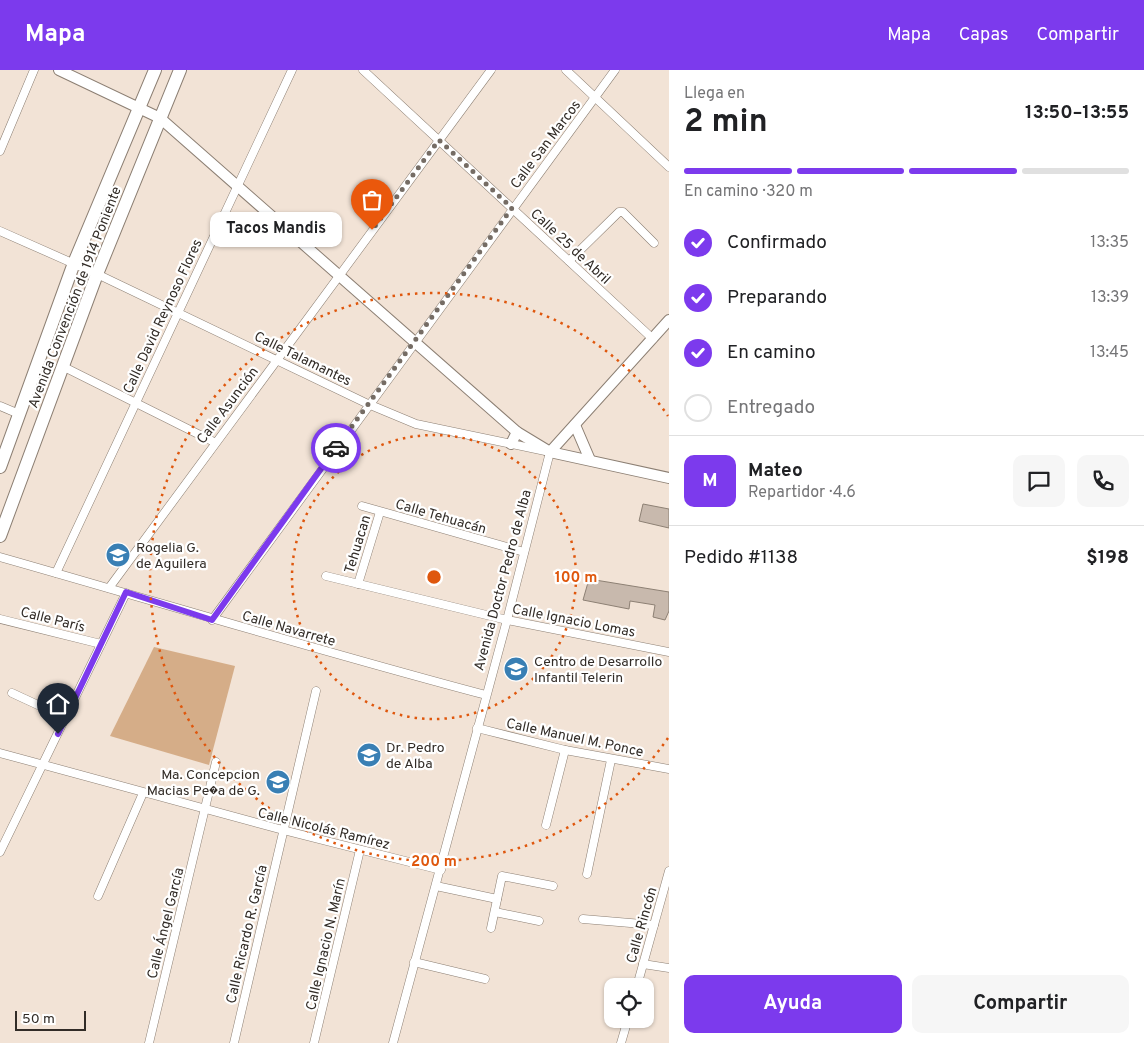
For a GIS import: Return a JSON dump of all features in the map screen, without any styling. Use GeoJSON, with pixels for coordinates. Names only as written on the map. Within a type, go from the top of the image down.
{"type":"FeatureCollection","features":[{"type":"Feature","properties":{"kind":"main road","name":"Avenida Convención de 1914 Poniente"},"geometry":{"type":"LineString","coordinates":[[0,467],[74,263],[155,70]]}},
{"type":"Feature","properties":{"kind":"main road","name":"Avenida Convención de 1914 Poniente"},"geometry":{"type":"LineString","coordinates":[[0,536],[97,274],[180,70]]}},
{"type":"Feature","properties":{"kind":"street"},"geometry":{"type":"LineString","coordinates":[[0,151],[34,70]]}},
{"type":"Feature","properties":{"kind":"street"},"geometry":{"type":"LineString","coordinates":[[59,70],[160,118],[516,432],[550,452]]}},
{"type":"Feature","properties":{"kind":"street","name":"Calle David Reynoso Flores"},"geometry":{"type":"LineString","coordinates":[[56,573],[292,70]]}},
{"type":"Feature","properties":{"kind":"street","name":"Calle 25 de Abril"},"geometry":{"type":"LineString","coordinates":[[363,70],[653,339]]}},
{"type":"Feature","properties":{"kind":"street","name":"Calle Asunción"},"geometry":{"type":"LineString","coordinates":[[109,588],[214,442],[277,360],[491,70]]}},
{"type":"Feature","properties":{"kind":"street"},"geometry":{"type":"LineString","coordinates":[[566,70],[669,167]]}},
{"type":"Feature","properties":{"kind":"street","name":"Calle San Marcos"},"geometry":{"type":"LineString","coordinates":[[212,620],[414,341],[614,70]]}},
{"type":"Feature","properties":{"kind":"street"},"geometry":{"type":"LineString","coordinates":[[569,261],[619,212],[623,212],[654,242]]}},
{"type":"Feature","properties":{"kind":"street","name":"Calle Talamantes"},"geometry":{"type":"LineString","coordinates":[[0,231],[74,263],[368,404],[416,424],[669,478]]}},
{"type":"Feature","properties":{"kind":"street","name":"Avenida Doctor Pedro de Alba"},"geometry":{"type":"LineString","coordinates":[[393,1043],[441,870],[550,452],[669,320]]}},
{"type":"Feature","properties":{"kind":"street"},"geometry":{"type":"LineString","coordinates":[[62,366],[214,442]]}},
{"type":"Feature","properties":{"kind":"street"},"geometry":{"type":"LineString","coordinates":[[0,406],[19,414]]}},
{"type":"Feature","properties":{"kind":"street"},"geometry":{"type":"LineString","coordinates":[[575,425],[590,460]]}},
{"type":"Feature","properties":{"kind":"street"},"geometry":{"type":"LineString","coordinates":[[511,444],[516,432]]}},
{"type":"Feature","properties":{"kind":"street","name":"Calle Tehuacán"},"geometry":{"type":"LineString","coordinates":[[362,506],[524,552]]}},
{"type":"Feature","properties":{"kind":"street","name":"Tehuacan"},"geometry":{"type":"LineString","coordinates":[[358,584],[380,512]]}},
{"type":"Feature","properties":{"kind":"street","name":"Calle Navarrete"},"geometry":{"type":"LineString","coordinates":[[0,557],[126,592],[212,620],[486,695]]}},
{"type":"Feature","properties":{"kind":"street","name":"Calle Ignacio Lomas"},"geometry":{"type":"LineString","coordinates":[[326,576],[507,620],[669,652]]}},
{"type":"Feature","properties":{"kind":"street"},"geometry":{"type":"LineString","coordinates":[[0,852],[126,592]]}},
{"type":"Feature","properties":{"kind":"street","name":"Calle París"},"geometry":{"type":"LineString","coordinates":[[0,619],[101,644]]}},
{"type":"Feature","properties":{"kind":"street","name":"Calle Ricardo R. García"},"geometry":{"type":"LineString","coordinates":[[234,1043],[316,691]]}},
{"type":"Feature","properties":{"kind":"street"},"geometry":{"type":"LineString","coordinates":[[12,693],[66,718]]}},
{"type":"Feature","properties":{"kind":"street","name":"Calle Manuel M. Ponce"},"geometry":{"type":"LineString","coordinates":[[477,728],[565,750],[669,769]]}},
{"type":"Feature","properties":{"kind":"street"},"geometry":{"type":"LineString","coordinates":[[546,825],[565,750]]}},
{"type":"Feature","properties":{"kind":"street","name":"Calle Nicolás Ramírez"},"geometry":{"type":"LineString","coordinates":[[0,753],[206,810],[441,870]]}},
{"type":"Feature","properties":{"kind":"street"},"geometry":{"type":"LineString","coordinates":[[587,874],[612,760]]}},
{"type":"Feature","properties":{"kind":"street","name":"Calle Ángel García"},"geometry":{"type":"LineString","coordinates":[[149,1043],[216,762]]}},
{"type":"Feature","properties":{"kind":"street"},"geometry":{"type":"LineString","coordinates":[[98,896],[143,793]]}},
{"type":"Feature","properties":{"kind":"street","name":"Calle Ignacio N. Marín"},"geometry":{"type":"LineString","coordinates":[[314,1043],[360,850]]}},
{"type":"Feature","properties":{"kind":"street","name":"Calle Rincón"},"geometry":{"type":"LineString","coordinates":[[639,978],[669,871]]}},
{"type":"Feature","properties":{"kind":"street"},"geometry":{"type":"LineString","coordinates":[[491,928],[504,876],[553,886]]}},
{"type":"Feature","properties":{"kind":"street"},"geometry":{"type":"LineString","coordinates":[[436,886],[497,899]]}},
{"type":"Feature","properties":{"kind":"street"},"geometry":{"type":"LineString","coordinates":[[495,912],[539,921]]}},
{"type":"Feature","properties":{"kind":"street"},"geometry":{"type":"LineString","coordinates":[[583,919],[654,925]]}},
{"type":"Feature","properties":{"kind":"street"},"geometry":{"type":"LineString","coordinates":[[414,962],[484,979]]}},
{"type":"Feature","properties":{"kind":"street"},"geometry":{"type":"LineString","coordinates":[[643,964],[669,968]]}},
{"type":"Feature","properties":{"kind":"street"},"geometry":{"type":"LineString","coordinates":[[621,1043],[625,1028]]}},
{"type":"Feature","properties":{"kind":"shaded area"},"geometry":{"type":"Polygon","coordinates":[[[154,647],[235,666],[209,765],[110,736],[154,647]]]}},
{"type":"Feature","properties":{"kind":"building"},"geometry":{"type":"Polygon","coordinates":[[[643,504],[669,509],[669,528],[639,521],[643,504]]]}},
{"type":"Feature","properties":{"kind":"building"},"geometry":{"type":"Polygon","coordinates":[[[589,579],[669,592],[669,611],[665,620],[653,617],[655,605],[630,601],[629,609],[583,600],[589,579]]]}},
{"type":"Feature","properties":{"kind":"way so far"},"geometry":{"type":"LineString","coordinates":[[336,448],[512,208],[439,140],[372,230]]}},
{"type":"Feature","properties":{"kind":"place","name":"Tacos Mandis"},"geometry":{"type":"Point","coordinates":[372,230]}},
{"type":"Feature","properties":{"kind":"place","name":"Rogelia G. de Aguilera"},"geometry":{"type":"Point","coordinates":[118,555]}},
{"type":"Feature","properties":{"kind":"place","name":"Centro de Desarrollo Infantil Telerin"},"geometry":{"type":"Point","coordinates":[516,669]}},
{"type":"Feature","properties":{"kind":"place","name":"Dr. Pedro de Alba"},"geometry":{"type":"Point","coordinates":[369,755]}},
{"type":"Feature","properties":{"kind":"place","name":"Ma. Concepcion Macias Pe�a de G."},"geometry":{"type":"Point","coordinates":[278,782]}},
{"type":"Feature","properties":{"kind":"route"},"geometry":{"type":"LineString","coordinates":[[58,734],[126,592],[212,620],[336,448]]}}]}
